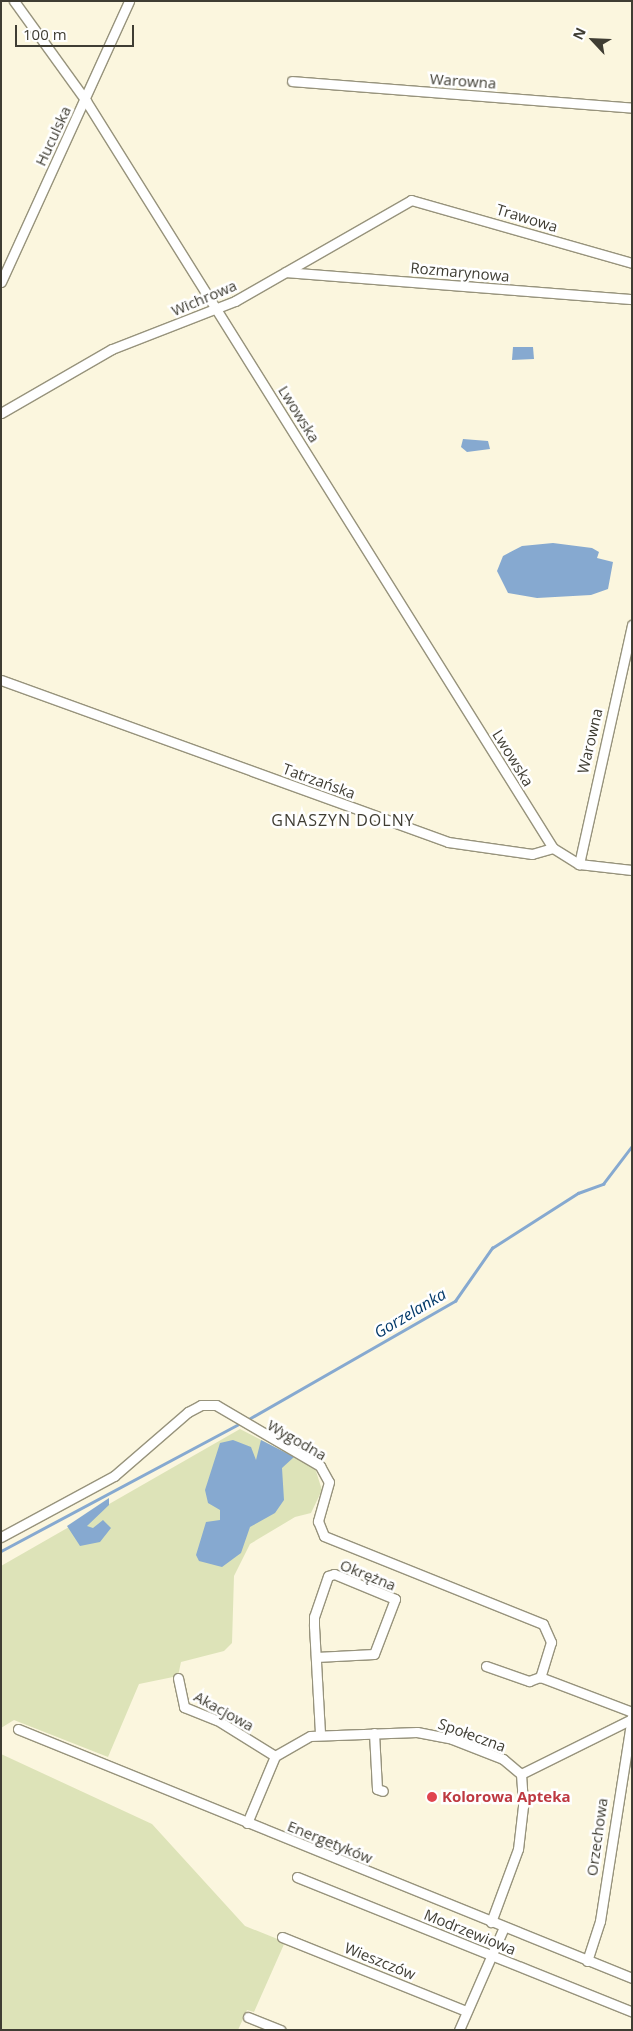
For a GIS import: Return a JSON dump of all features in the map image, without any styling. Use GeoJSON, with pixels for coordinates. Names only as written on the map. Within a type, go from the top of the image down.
{"type":"FeatureCollection","features":[{"type":"Feature","properties":{"kind":"street","name":"Lwowska"},"geometry":{"type":"LineString","coordinates":[[14,1],[86,101],[218,309],[553,848]]}},
{"type":"Feature","properties":{"kind":"street","name":"Huculska"},"geometry":{"type":"LineString","coordinates":[[1,282],[86,101],[129,1]]}},
{"type":"Feature","properties":{"kind":"street","name":"Warowna"},"geometry":{"type":"LineString","coordinates":[[292,81],[632,108]]}},
{"type":"Feature","properties":{"kind":"street","name":"Wichrowa"},"geometry":{"type":"LineString","coordinates":[[1,413],[112,348],[218,309],[414,200]]}},
{"type":"Feature","properties":{"kind":"street","name":"Trawowa"},"geometry":{"type":"LineString","coordinates":[[414,200],[632,263]]}},
{"type":"Feature","properties":{"kind":"street","name":"Rozmarynowa"},"geometry":{"type":"LineString","coordinates":[[286,272],[632,299]]}},
{"type":"Feature","properties":{"kind":"street","name":"Warowna"},"geometry":{"type":"LineString","coordinates":[[579,864],[632,625]]}},
{"type":"Feature","properties":{"kind":"street","name":"Tatrzańska"},"geometry":{"type":"LineString","coordinates":[[1,680],[448,842],[532,854],[553,848]]}},
{"type":"Feature","properties":{"kind":"street"},"geometry":{"type":"LineString","coordinates":[[553,848],[579,864],[632,870]]}},
{"type":"Feature","properties":{"kind":"street","name":"Wygodna"},"geometry":{"type":"LineString","coordinates":[[1,1537],[114,1476],[188,1412],[201,1405],[216,1405],[320,1466],[329,1482],[318,1521],[324,1536],[538,1620],[551,1642],[540,1677]]}},
{"type":"Feature","properties":{"kind":"street","name":"Okrężna"},"geometry":{"type":"LineString","coordinates":[[316,1657],[374,1654],[395,1599],[330,1574],[314,1617],[316,1657],[320,1734]]}},
{"type":"Feature","properties":{"kind":"street"},"geometry":{"type":"LineString","coordinates":[[486,1666],[529,1681],[540,1677],[631,1716]]}},
{"type":"Feature","properties":{"kind":"street","name":"Akacjowa"},"geometry":{"type":"LineString","coordinates":[[178,1678],[184,1707],[217,1720],[275,1756]]}},
{"type":"Feature","properties":{"kind":"street"},"geometry":{"type":"LineString","coordinates":[[491,1922],[518,1849],[524,1793],[521,1774],[631,1716]]}},
{"type":"Feature","properties":{"kind":"street","name":"Orzechowa"},"geometry":{"type":"LineString","coordinates":[[587,1961],[600,1921],[631,1716]]}},
{"type":"Feature","properties":{"kind":"street","name":"Energetyków"},"geometry":{"type":"LineString","coordinates":[[18,1728],[247,1823],[632,1978]]}},
{"type":"Feature","properties":{"kind":"street"},"geometry":{"type":"LineString","coordinates":[[374,1732],[378,1789],[383,1791]]}},
{"type":"Feature","properties":{"kind":"street","name":"Społeczna"},"geometry":{"type":"LineString","coordinates":[[275,1756],[297,1740],[320,1734],[416,1732],[452,1739],[503,1759],[521,1774]]}},
{"type":"Feature","properties":{"kind":"street"},"geometry":{"type":"LineString","coordinates":[[247,1823],[275,1756]]}},
{"type":"Feature","properties":{"kind":"street","name":"Modrzewiowa"},"geometry":{"type":"LineString","coordinates":[[298,1877],[632,2012]]}},
{"type":"Feature","properties":{"kind":"street"},"geometry":{"type":"LineString","coordinates":[[459,2030],[504,1927]]}},
{"type":"Feature","properties":{"kind":"street","name":"Wieszczów"},"geometry":{"type":"LineString","coordinates":[[282,1937],[466,2011]]}},
{"type":"Feature","properties":{"kind":"street"},"geometry":{"type":"LineString","coordinates":[[248,2017],[280,2030]]}},
{"type":"Feature","properties":{"kind":"green space"},"geometry":{"type":"Polygon","coordinates":[[[240,1429],[315,1468],[322,1490],[311,1513],[295,1517],[250,1544],[234,1576],[232,1643],[224,1651],[181,1662],[178,1676],[139,1684],[108,1757],[14,1720],[1,1728],[1,1566],[240,1429]]]}},
{"type":"Feature","properties":{"kind":"green space"},"geometry":{"type":"Polygon","coordinates":[[[1,1754],[152,1824],[245,1926],[285,1942],[254,2012],[247,2010],[238,2030],[1,2030],[1,1754]]]}},
{"type":"Feature","properties":{"kind":"water"},"geometry":{"type":"Polygon","coordinates":[[[513,347],[533,347],[534,359],[512,360],[513,347]]]}},
{"type":"Feature","properties":{"kind":"water"},"geometry":{"type":"Polygon","coordinates":[[[463,439],[488,441],[490,449],[467,452],[461,447],[463,439]]]}},
{"type":"Feature","properties":{"kind":"water"},"geometry":{"type":"Polygon","coordinates":[[[553,543],[592,548],[599,552],[597,558],[613,562],[608,589],[591,595],[537,598],[508,593],[497,571],[503,556],[522,546],[553,543]]]}},
{"type":"Feature","properties":{"kind":"water"},"geometry":{"type":"Polygon","coordinates":[[[233,1440],[251,1447],[256,1460],[261,1440],[294,1457],[282,1468],[284,1500],[275,1513],[250,1527],[241,1553],[222,1567],[199,1561],[196,1555],[206,1522],[220,1520],[220,1510],[208,1503],[205,1490],[220,1443],[233,1440]]]}},
{"type":"Feature","properties":{"kind":"water"},"geometry":{"type":"Polygon","coordinates":[[[109,1498],[109,1505],[87,1526],[93,1528],[103,1520],[111,1528],[100,1542],[80,1546],[67,1526],[109,1498]]]}},
{"type":"Feature","properties":{"kind":"waterway","name":"Gorzelanka"},"geometry":{"type":"LineString","coordinates":[[247,1420],[455,1301],[492,1248],[578,1193],[603,1184],[632,1146]]}},
{"type":"Feature","properties":{"kind":"waterway","name":"Gorzelanka"},"geometry":{"type":"LineString","coordinates":[[1,1551],[237,1425]]}},
{"type":"Feature","properties":{"kind":"place","name":"Kolorowa Apteka"},"geometry":{"type":"Point","coordinates":[432,1797]}},
{"type":"Feature","properties":{"kind":"district","name":"GNASZYN DOLNY"},"geometry":{"type":"Point","coordinates":[343,820]}}]}
